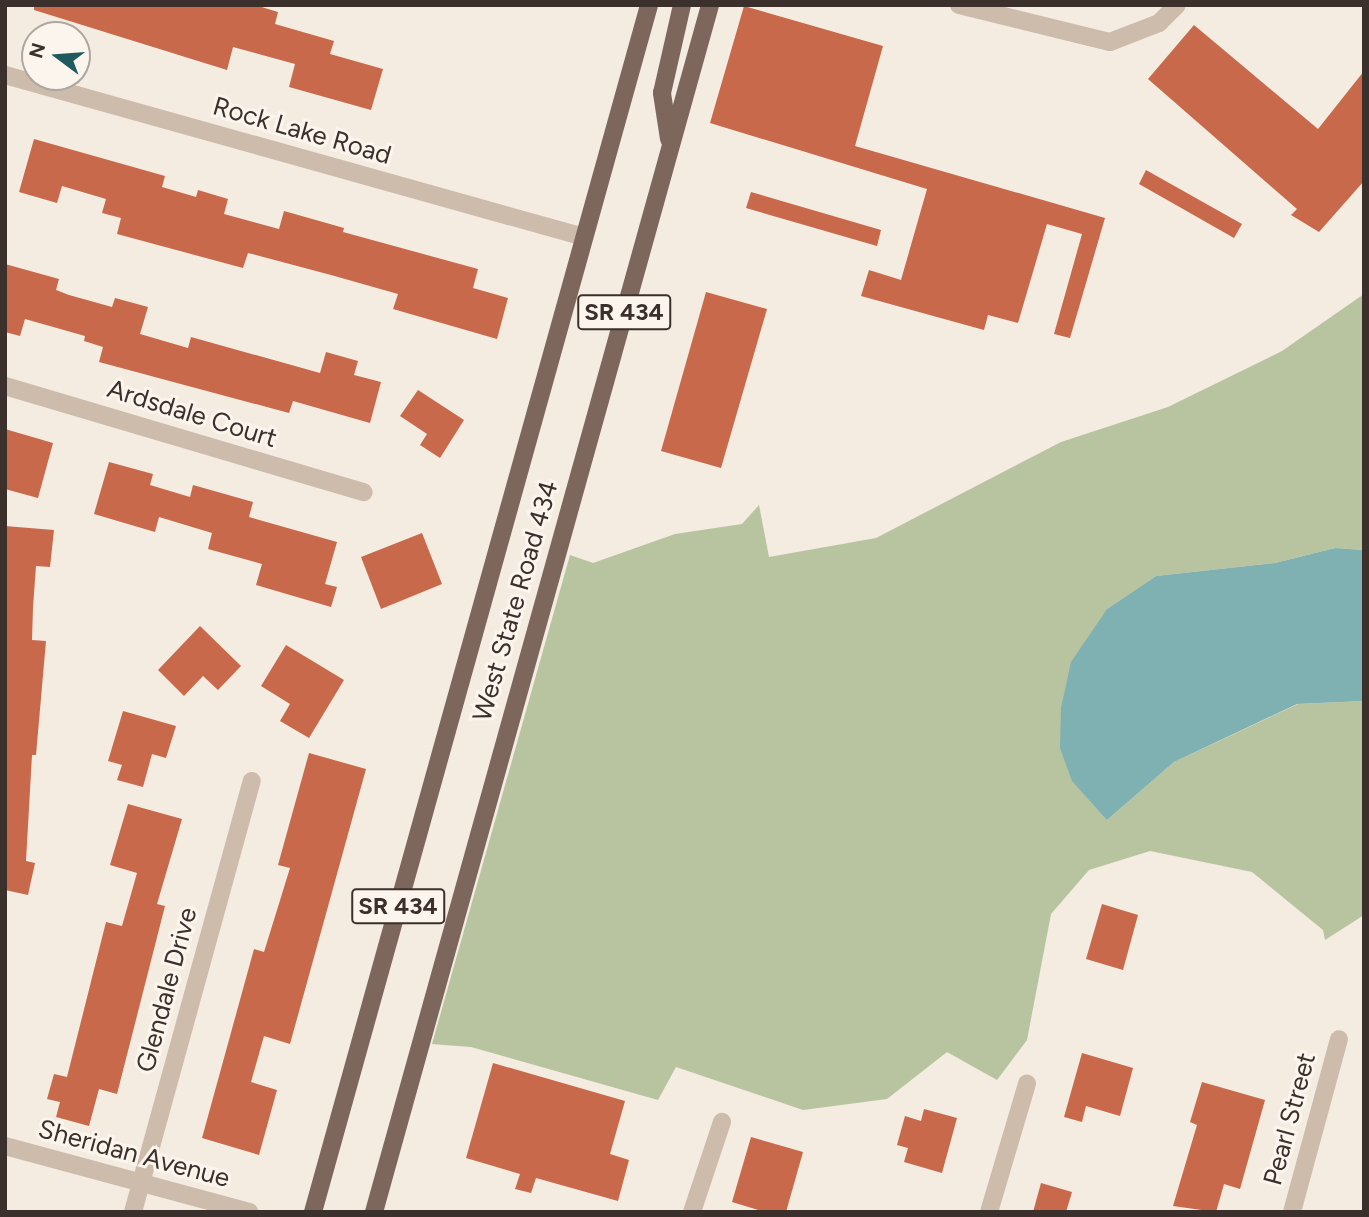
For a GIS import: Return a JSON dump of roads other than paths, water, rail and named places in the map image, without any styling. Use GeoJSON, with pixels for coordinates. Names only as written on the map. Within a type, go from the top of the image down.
{"type":"FeatureCollection","features":[{"type":"Feature","properties":{"kind":"main road","name":"SR 434"},"geometry":{"type":"LineString","coordinates":[[313,1212],[649,5]]}},
{"type":"Feature","properties":{"kind":"main road"},"geometry":{"type":"LineString","coordinates":[[670,146],[662,93],[682,5]]}},
{"type":"Feature","properties":{"kind":"main road","name":"West State Road 434"},"geometry":{"type":"LineString","coordinates":[[374,1212],[709,5]]}},
{"type":"Feature","properties":{"kind":"street"},"geometry":{"type":"LineString","coordinates":[[959,5],[1110,42],[1159,23],[1177,5]]}},
{"type":"Feature","properties":{"kind":"street","name":"Rock Lake Road"},"geometry":{"type":"LineString","coordinates":[[5,75],[584,237]]}},
{"type":"Feature","properties":{"kind":"street","name":"Ardsdale Court"},"geometry":{"type":"LineString","coordinates":[[5,386],[364,492]]}},
{"type":"Feature","properties":{"kind":"street","name":"Glendale Drive"},"geometry":{"type":"LineString","coordinates":[[133,1212],[252,781]]}},
{"type":"Feature","properties":{"kind":"street","name":"Pearl Street"},"geometry":{"type":"LineString","coordinates":[[1292,1212],[1339,1039]]}},
{"type":"Feature","properties":{"kind":"street"},"geometry":{"type":"LineString","coordinates":[[989,1212],[1027,1084]]}},
{"type":"Feature","properties":{"kind":"street"},"geometry":{"type":"LineString","coordinates":[[692,1212],[722,1122]]}},
{"type":"Feature","properties":{"kind":"street","name":"Sheridan Avenue"},"geometry":{"type":"LineString","coordinates":[[5,1146],[250,1212]]}},
{"type":"Feature","properties":{"kind":"water"},"geometry":{"type":"Polygon","coordinates":[[[1335,548],[1364,550],[1364,701],[1297,704],[1174,762],[1107,820],[1072,781],[1060,748],[1061,708],[1071,662],[1107,609],[1156,576],[1275,563],[1335,548]]]}}]}
